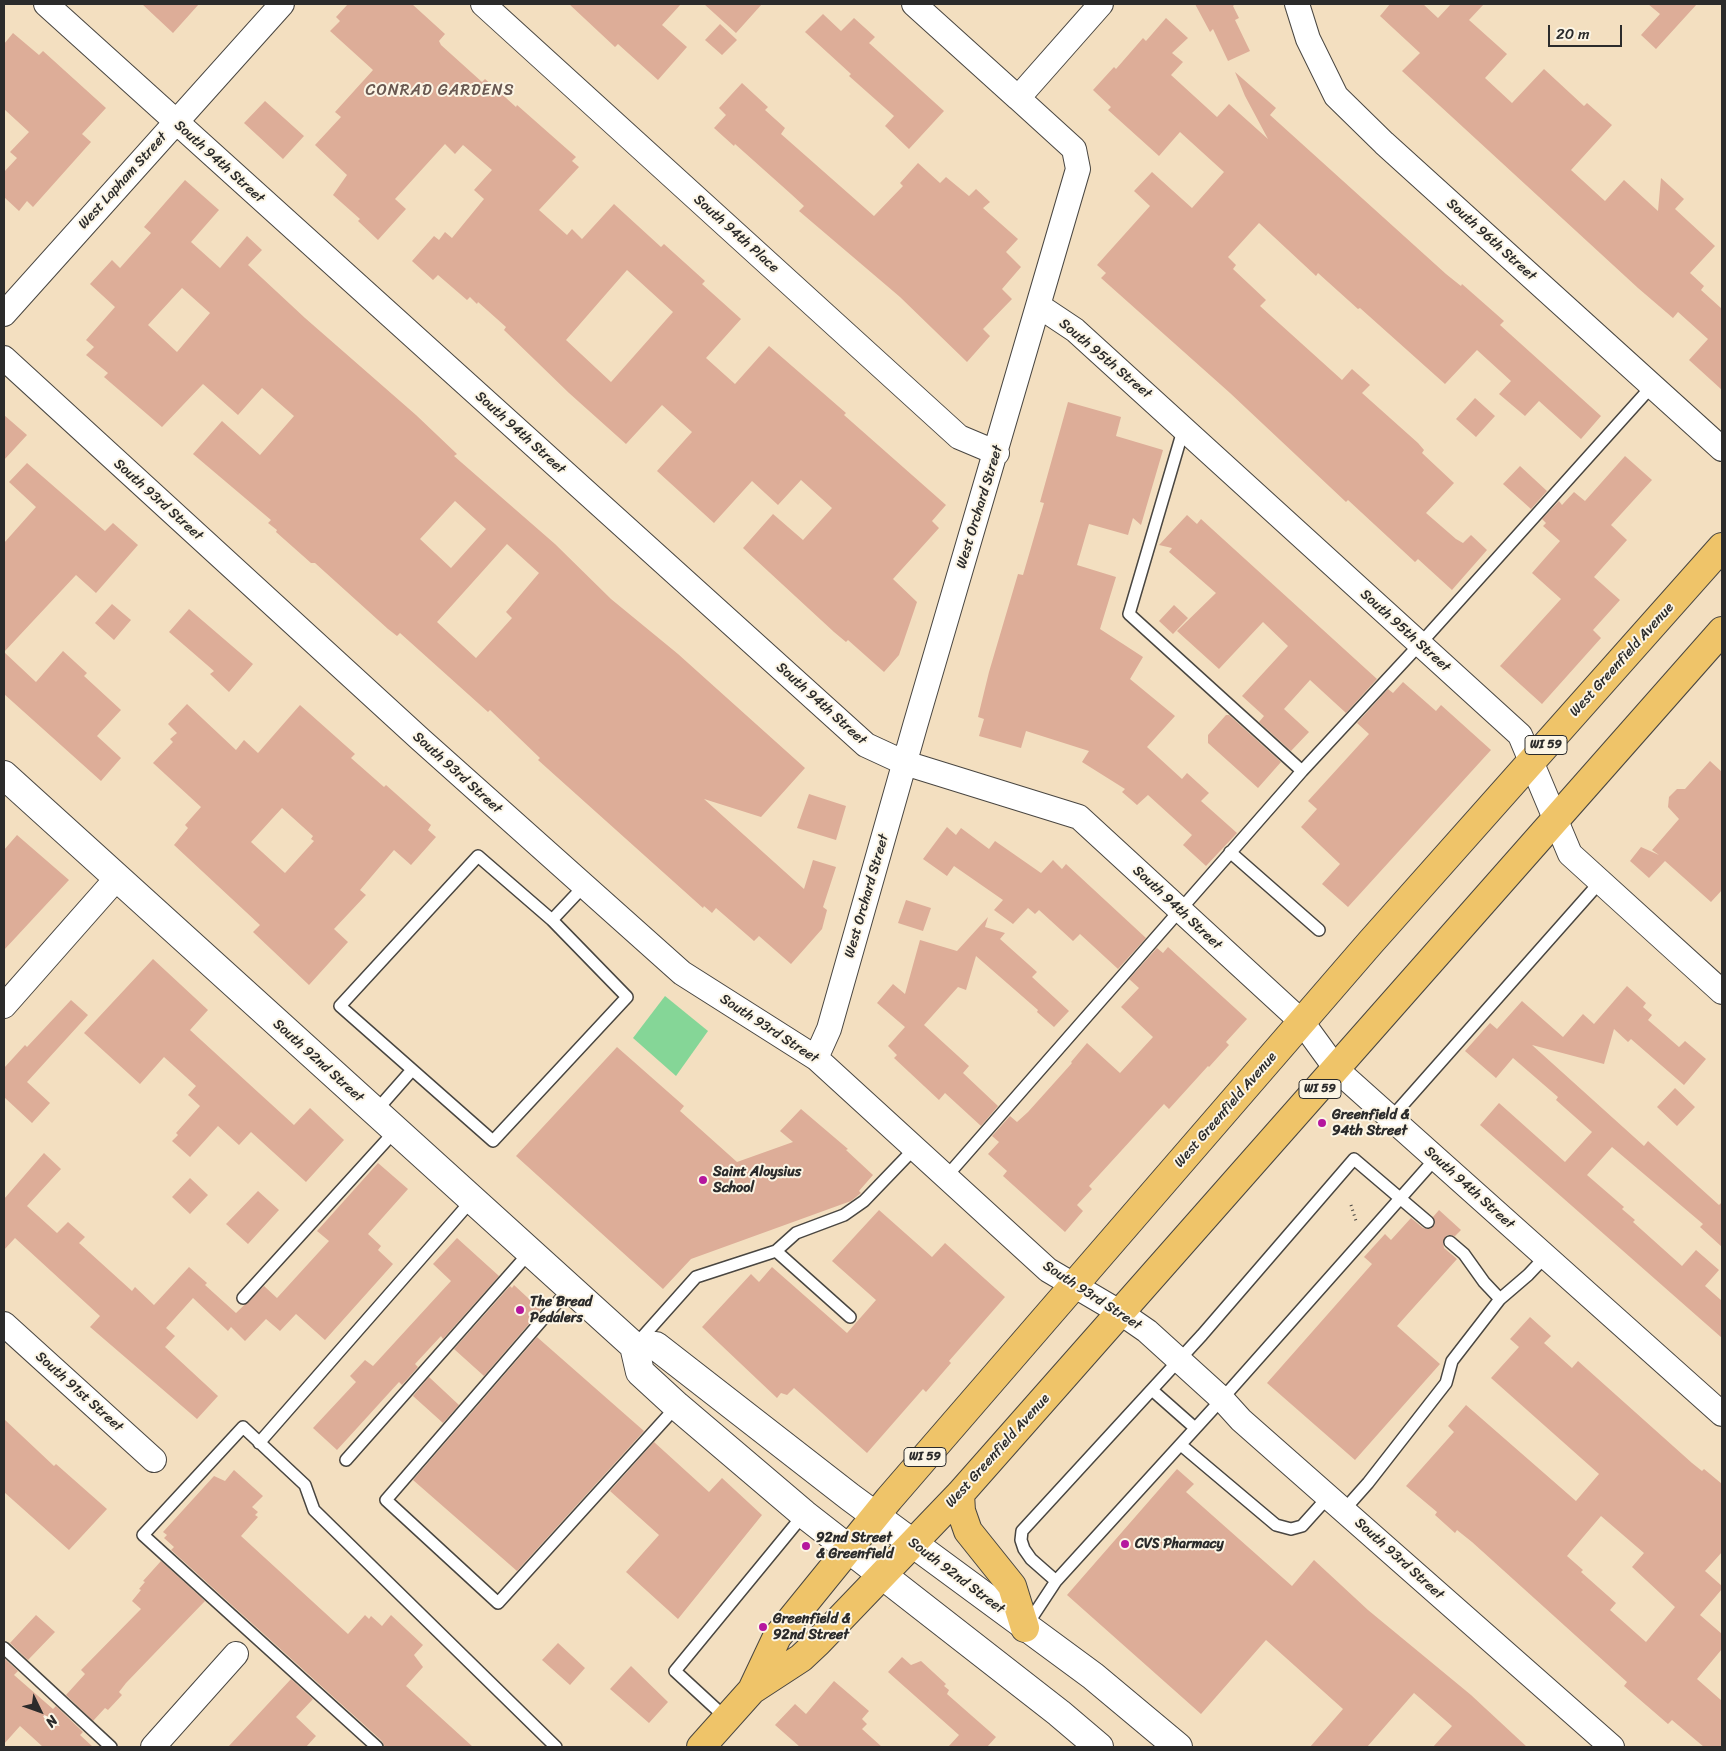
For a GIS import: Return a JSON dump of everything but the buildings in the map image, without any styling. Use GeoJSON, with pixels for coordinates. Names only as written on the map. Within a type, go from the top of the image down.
{"type":"FeatureCollection","features":[{"type":"Feature","properties":{"kind":"main road","name":"West Greenfield Avenue"},"geometry":{"type":"LineString","coordinates":[[752,1690],[777,1637],[875,1516],[1302,1022],[1722,547]]}},
{"type":"Feature","properties":{"kind":"main road","name":"West Greenfield Avenue"},"geometry":{"type":"LineString","coordinates":[[701,1747],[752,1690],[801,1658],[884,1575],[960,1494],[1337,1070],[1722,631]]}},
{"type":"Feature","properties":{"kind":"main road"},"geometry":{"type":"LineString","coordinates":[[960,1494],[960,1511],[968,1531],[1012,1586],[1025,1628]]}},
{"type":"Feature","properties":{"kind":"street","name":"South 94th Street"},"geometry":{"type":"LineString","coordinates":[[46,4],[175,123],[866,745],[905,763],[1079,816],[1178,910],[1302,1022],[1337,1070],[1722,1414]]}},
{"type":"Feature","properties":{"kind":"street","name":"West Lapham Street"},"geometry":{"type":"LineString","coordinates":[[4,314],[282,4]]}},
{"type":"Feature","properties":{"kind":"street","name":"South 94th Place"},"geometry":{"type":"LineString","coordinates":[[483,4],[959,437],[997,453]]}},
{"type":"Feature","properties":{"kind":"street"},"geometry":{"type":"LineString","coordinates":[[914,4],[1018,98],[1102,4]]}},
{"type":"Feature","properties":{"kind":"street","name":"South 96th Street"},"geometry":{"type":"LineString","coordinates":[[1297,4],[1308,39],[1336,96],[1384,143],[1722,449]]}},
{"type":"Feature","properties":{"kind":"street","name":"West Orchard Street"},"geometry":{"type":"LineString","coordinates":[[816,1058],[829,1029],[905,763],[1040,306],[1078,169],[1074,149],[1018,98]]}},
{"type":"Feature","properties":{"kind":"street","name":"South 95th Street"},"geometry":{"type":"LineString","coordinates":[[1040,306],[1075,330],[1184,427],[1520,735],[1570,854],[1722,992]]}},
{"type":"Feature","properties":{"kind":"street","name":"South 93rd Street"},"geometry":{"type":"LineString","coordinates":[[4,358],[420,739],[682,973],[816,1058],[1048,1270],[1121,1313],[1180,1359],[1241,1420],[1612,1747]]}},
{"type":"Feature","properties":{"kind":"street","name":"South 92nd Street"},"geometry":{"type":"LineString","coordinates":[[4,775],[569,1290],[634,1346],[656,1346],[875,1516],[1025,1628],[1093,1676],[1178,1747]]}},
{"type":"Feature","properties":{"kind":"street"},"geometry":{"type":"LineString","coordinates":[[4,1006],[116,878]]}},
{"type":"Feature","properties":{"kind":"street","name":"South 91st Street"},"geometry":{"type":"LineString","coordinates":[[4,1324],[154,1460]]}},
{"type":"Feature","properties":{"kind":"street"},"geometry":{"type":"LineString","coordinates":[[634,1346],[640,1372],[677,1406],[804,1514],[1059,1713],[1099,1747]]}},
{"type":"Feature","properties":{"kind":"street"},"geometry":{"type":"LineString","coordinates":[[153,1747],[236,1654]]}},
{"type":"Feature","properties":{"kind":"lane"},"geometry":{"type":"LineString","coordinates":[[946,1177],[1178,910],[1302,771],[1420,644],[1652,386]]}},
{"type":"Feature","properties":{"kind":"lane"},"geometry":{"type":"LineString","coordinates":[[1184,427],[1129,614],[1302,771]]}},
{"type":"Feature","properties":{"kind":"lane"},"geometry":{"type":"LineString","coordinates":[[1230,852],[1318,930]]}},
{"type":"Feature","properties":{"kind":"lane"},"geometry":{"type":"LineString","coordinates":[[478,856],[552,920],[627,997],[493,1141],[340,1006],[478,856]]}},
{"type":"Feature","properties":{"kind":"lane"},"geometry":{"type":"LineString","coordinates":[[1391,1118],[1600,882]]}},
{"type":"Feature","properties":{"kind":"lane"},"geometry":{"type":"LineString","coordinates":[[552,920],[584,886]]}},
{"type":"Feature","properties":{"kind":"lane"},"geometry":{"type":"LineString","coordinates":[[375,1112],[412,1070]]}},
{"type":"Feature","properties":{"kind":"lane"},"geometry":{"type":"LineString","coordinates":[[243,1298],[395,1131]]}},
{"type":"Feature","properties":{"kind":"lane"},"geometry":{"type":"LineString","coordinates":[[634,1346],[696,1277],[776,1251],[796,1233],[844,1215],[864,1201],[915,1148]]}},
{"type":"Feature","properties":{"kind":"lane"},"geometry":{"type":"LineString","coordinates":[[1025,1628],[1056,1581],[1222,1399],[1436,1158]]}},
{"type":"Feature","properties":{"kind":"lane"},"geometry":{"type":"LineString","coordinates":[[1056,1581],[1031,1559],[1024,1549],[1021,1540],[1022,1531],[1180,1359],[1354,1159],[1428,1222]]}},
{"type":"Feature","properties":{"kind":"lane"},"geometry":{"type":"LineString","coordinates":[[259,1443],[472,1200]]}},
{"type":"Feature","properties":{"kind":"lane"},"geometry":{"type":"LineString","coordinates":[[1450,1242],[1464,1254],[1484,1282],[1500,1298]]}},
{"type":"Feature","properties":{"kind":"lane"},"geometry":{"type":"LineString","coordinates":[[776,1251],[850,1317]]}},
{"type":"Feature","properties":{"kind":"lane"},"geometry":{"type":"LineString","coordinates":[[346,1460],[529,1253]]}},
{"type":"Feature","properties":{"kind":"lane"},"geometry":{"type":"LineString","coordinates":[[1181,1444],[1276,1525],[1291,1529],[1302,1526],[1368,1483],[1446,1384],[1452,1362],[1500,1298],[1528,1275],[1546,1256]]}},
{"type":"Feature","properties":{"kind":"lane"},"geometry":{"type":"LineString","coordinates":[[569,1290],[386,1500],[498,1602],[677,1406]]}},
{"type":"Feature","properties":{"kind":"lane"},"geometry":{"type":"LineString","coordinates":[[1152,1390],[1195,1428]]}},
{"type":"Feature","properties":{"kind":"lane"},"geometry":{"type":"LineString","coordinates":[[377,1747],[143,1535],[243,1427],[305,1485],[314,1510],[556,1747]]}},
{"type":"Feature","properties":{"kind":"lane"},"geometry":{"type":"LineString","coordinates":[[726,1718],[675,1671],[804,1514]]}},
{"type":"Feature","properties":{"kind":"lane"},"geometry":{"type":"LineString","coordinates":[[4,1648],[111,1747]]}},
{"type":"Feature","properties":{"kind":"green space"},"geometry":{"type":"Polygon","coordinates":[[[665,996],[708,1031],[676,1076],[633,1038],[665,996]]]}},
{"type":"Feature","properties":{"kind":"place","name":"Greenfield & 94th Street"},"geometry":{"type":"Point","coordinates":[1322,1123]}},
{"type":"Feature","properties":{"kind":"place","name":"Saint Aloysius School"},"geometry":{"type":"Point","coordinates":[703,1180]}},
{"type":"Feature","properties":{"kind":"place","name":"The Bread Pedalers"},"geometry":{"type":"Point","coordinates":[520,1310]}},
{"type":"Feature","properties":{"kind":"place","name":"CVS Pharmacy"},"geometry":{"type":"Point","coordinates":[1125,1544]}},
{"type":"Feature","properties":{"kind":"place","name":"92nd Street & Greenfield"},"geometry":{"type":"Point","coordinates":[806,1546]}},
{"type":"Feature","properties":{"kind":"place","name":"Greenfield & 92nd Street"},"geometry":{"type":"Point","coordinates":[763,1627]}},
{"type":"Feature","properties":{"kind":"district","name":"CONRAD GARDENS"},"geometry":{"type":"Point","coordinates":[440,91]}}]}
